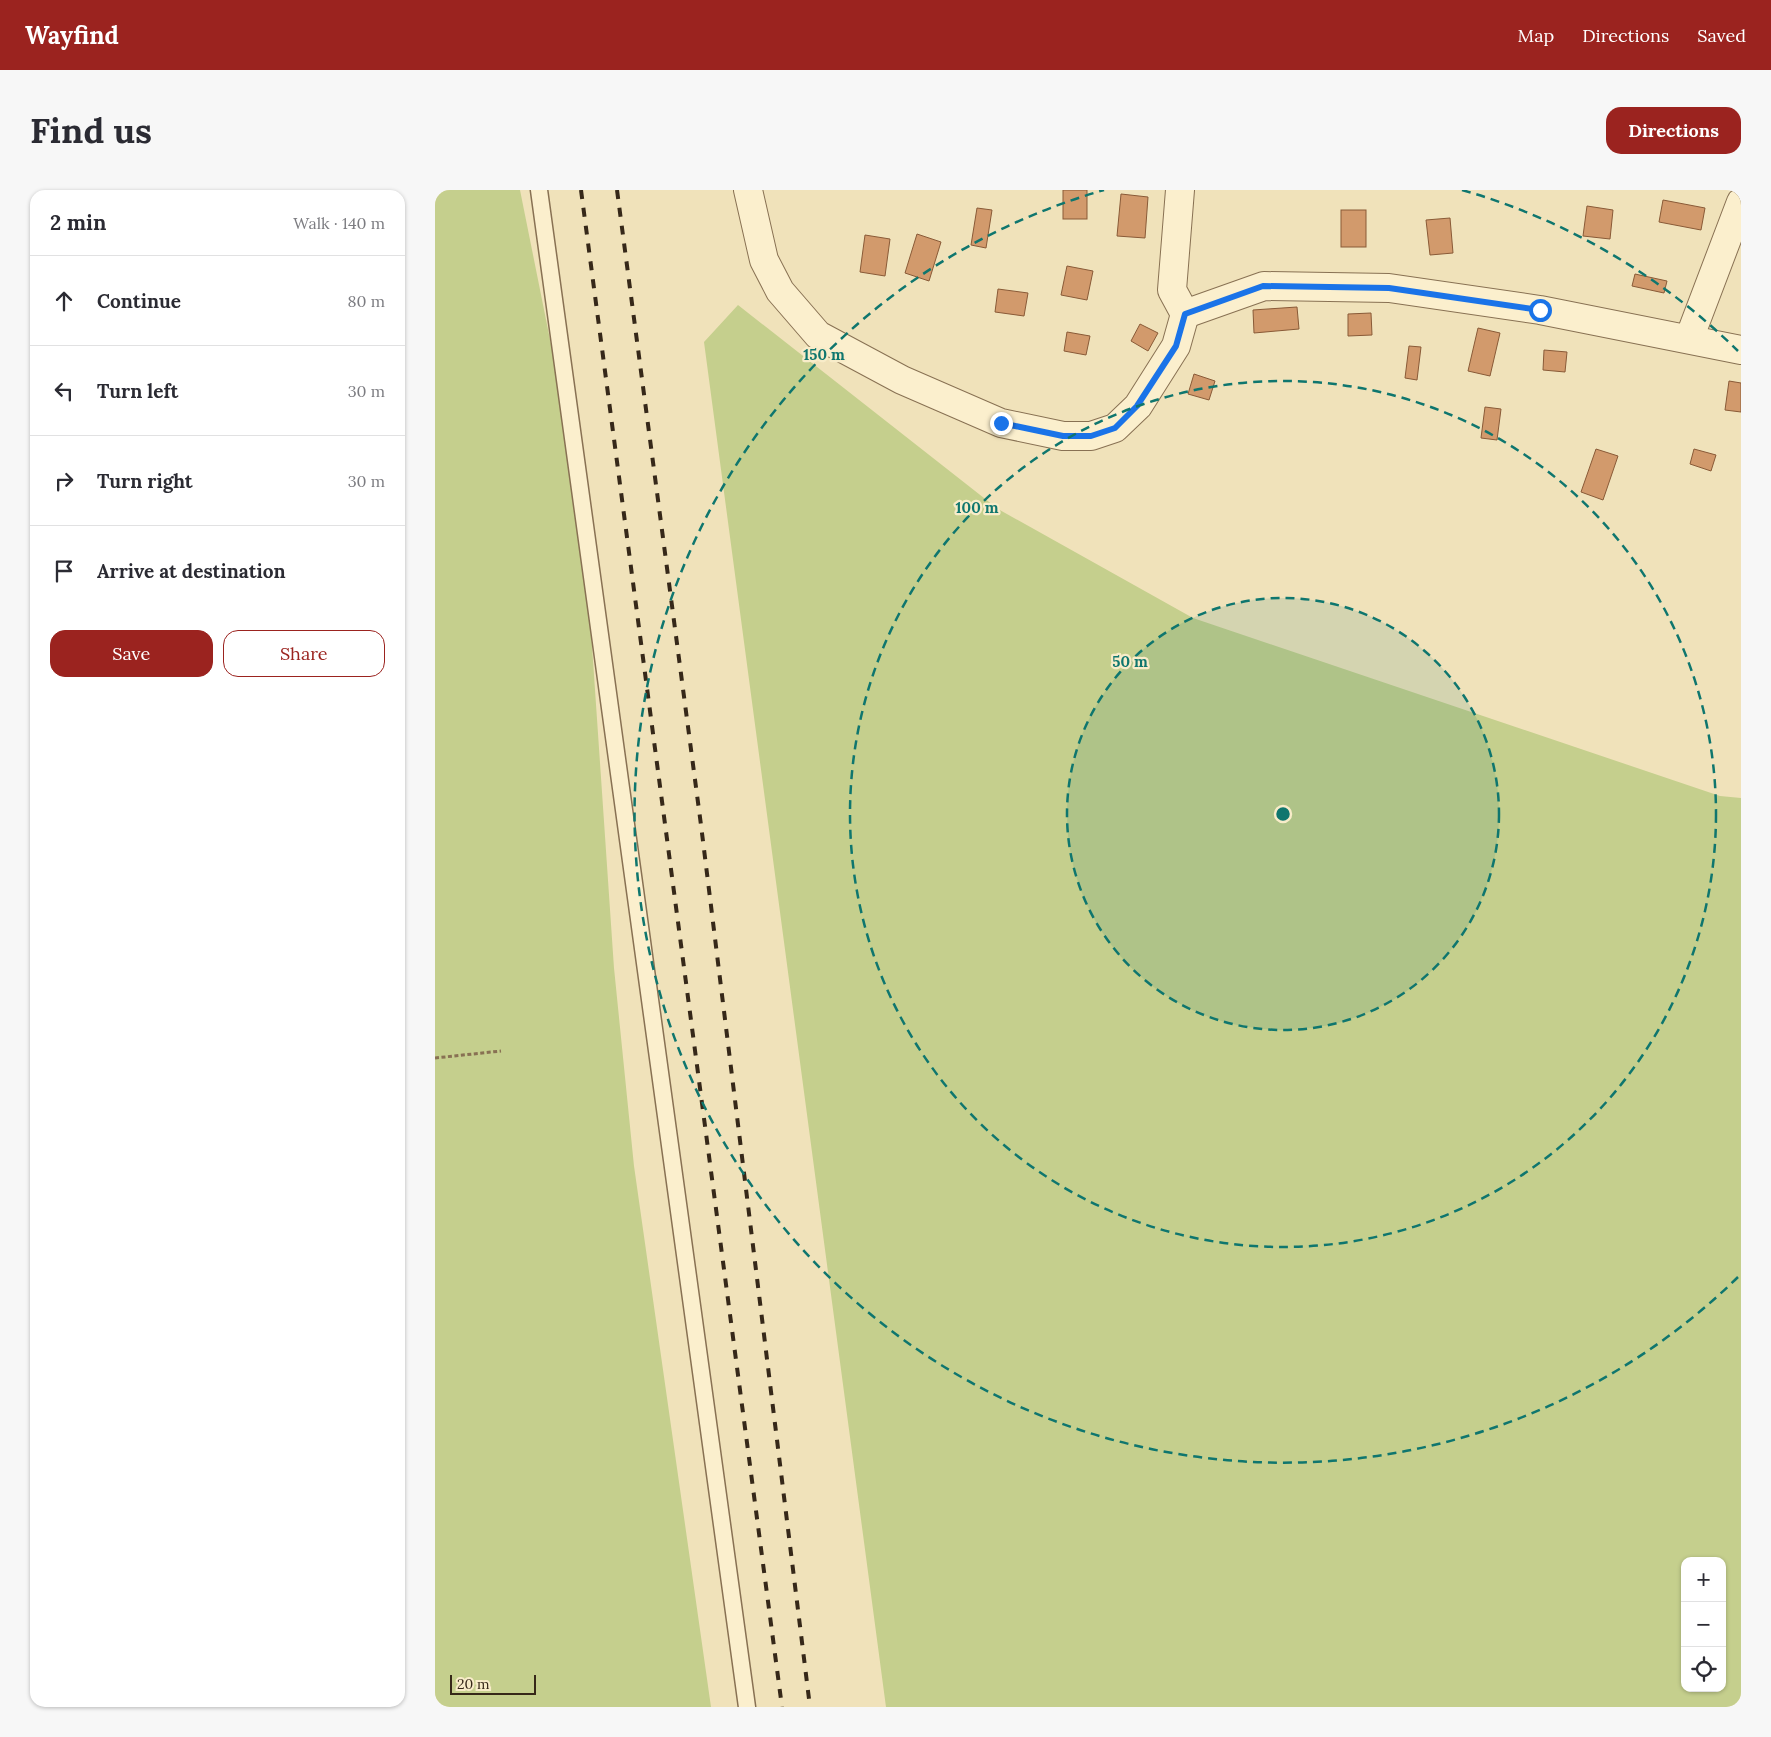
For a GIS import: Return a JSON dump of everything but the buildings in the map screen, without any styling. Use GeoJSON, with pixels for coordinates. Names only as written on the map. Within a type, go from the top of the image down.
{"type":"FeatureCollection","features":[{"type":"Feature","properties":{"kind":"street"},"geometry":{"type":"LineString","coordinates":[[748,190],[764,260],[780,291],[818,335],[903,380],[1001,423],[1063,436],[1091,436],[1115,428],[1137,406],[1176,346],[1185,314],[1172,290],[1180,190]]}},
{"type":"Feature","properties":{"kind":"street"},"geometry":{"type":"LineString","coordinates":[[1689,339],[1741,202]]}},
{"type":"Feature","properties":{"kind":"street"},"geometry":{"type":"LineString","coordinates":[[1185,314],[1263,286],[1389,288],[1540,310],[1741,350]]}},
{"type":"Feature","properties":{"kind":"lane"},"geometry":{"type":"LineString","coordinates":[[539,190],[747,1707]]}},
{"type":"Feature","properties":{"kind":"path"},"geometry":{"type":"LineString","coordinates":[[435,1058],[501,1050]]}},
{"type":"Feature","properties":{"kind":"green space"},"geometry":{"type":"Polygon","coordinates":[[[435,190],[520,190],[582,499],[614,968],[634,1166],[711,1707],[435,1707],[435,190]]]}},
{"type":"Feature","properties":{"kind":"green space"},"geometry":{"type":"Polygon","coordinates":[[[738,305],[998,509],[1193,618],[1720,796],[1741,798],[1741,1707],[886,1707],[704,342],[738,305]]]}},
{"type":"Feature","properties":{"kind":"railway"},"geometry":{"type":"LineString","coordinates":[[581,190],[782,1707]]}},
{"type":"Feature","properties":{"kind":"railway"},"geometry":{"type":"LineString","coordinates":[[617,190],[701,825],[810,1707]]}},
{"type":"Feature","properties":{"kind":"route"},"geometry":{"type":"LineString","coordinates":[[1001,423],[1063,436],[1091,436],[1115,428],[1137,406],[1176,346],[1185,314],[1263,286],[1389,288],[1540,310]]}}]}
